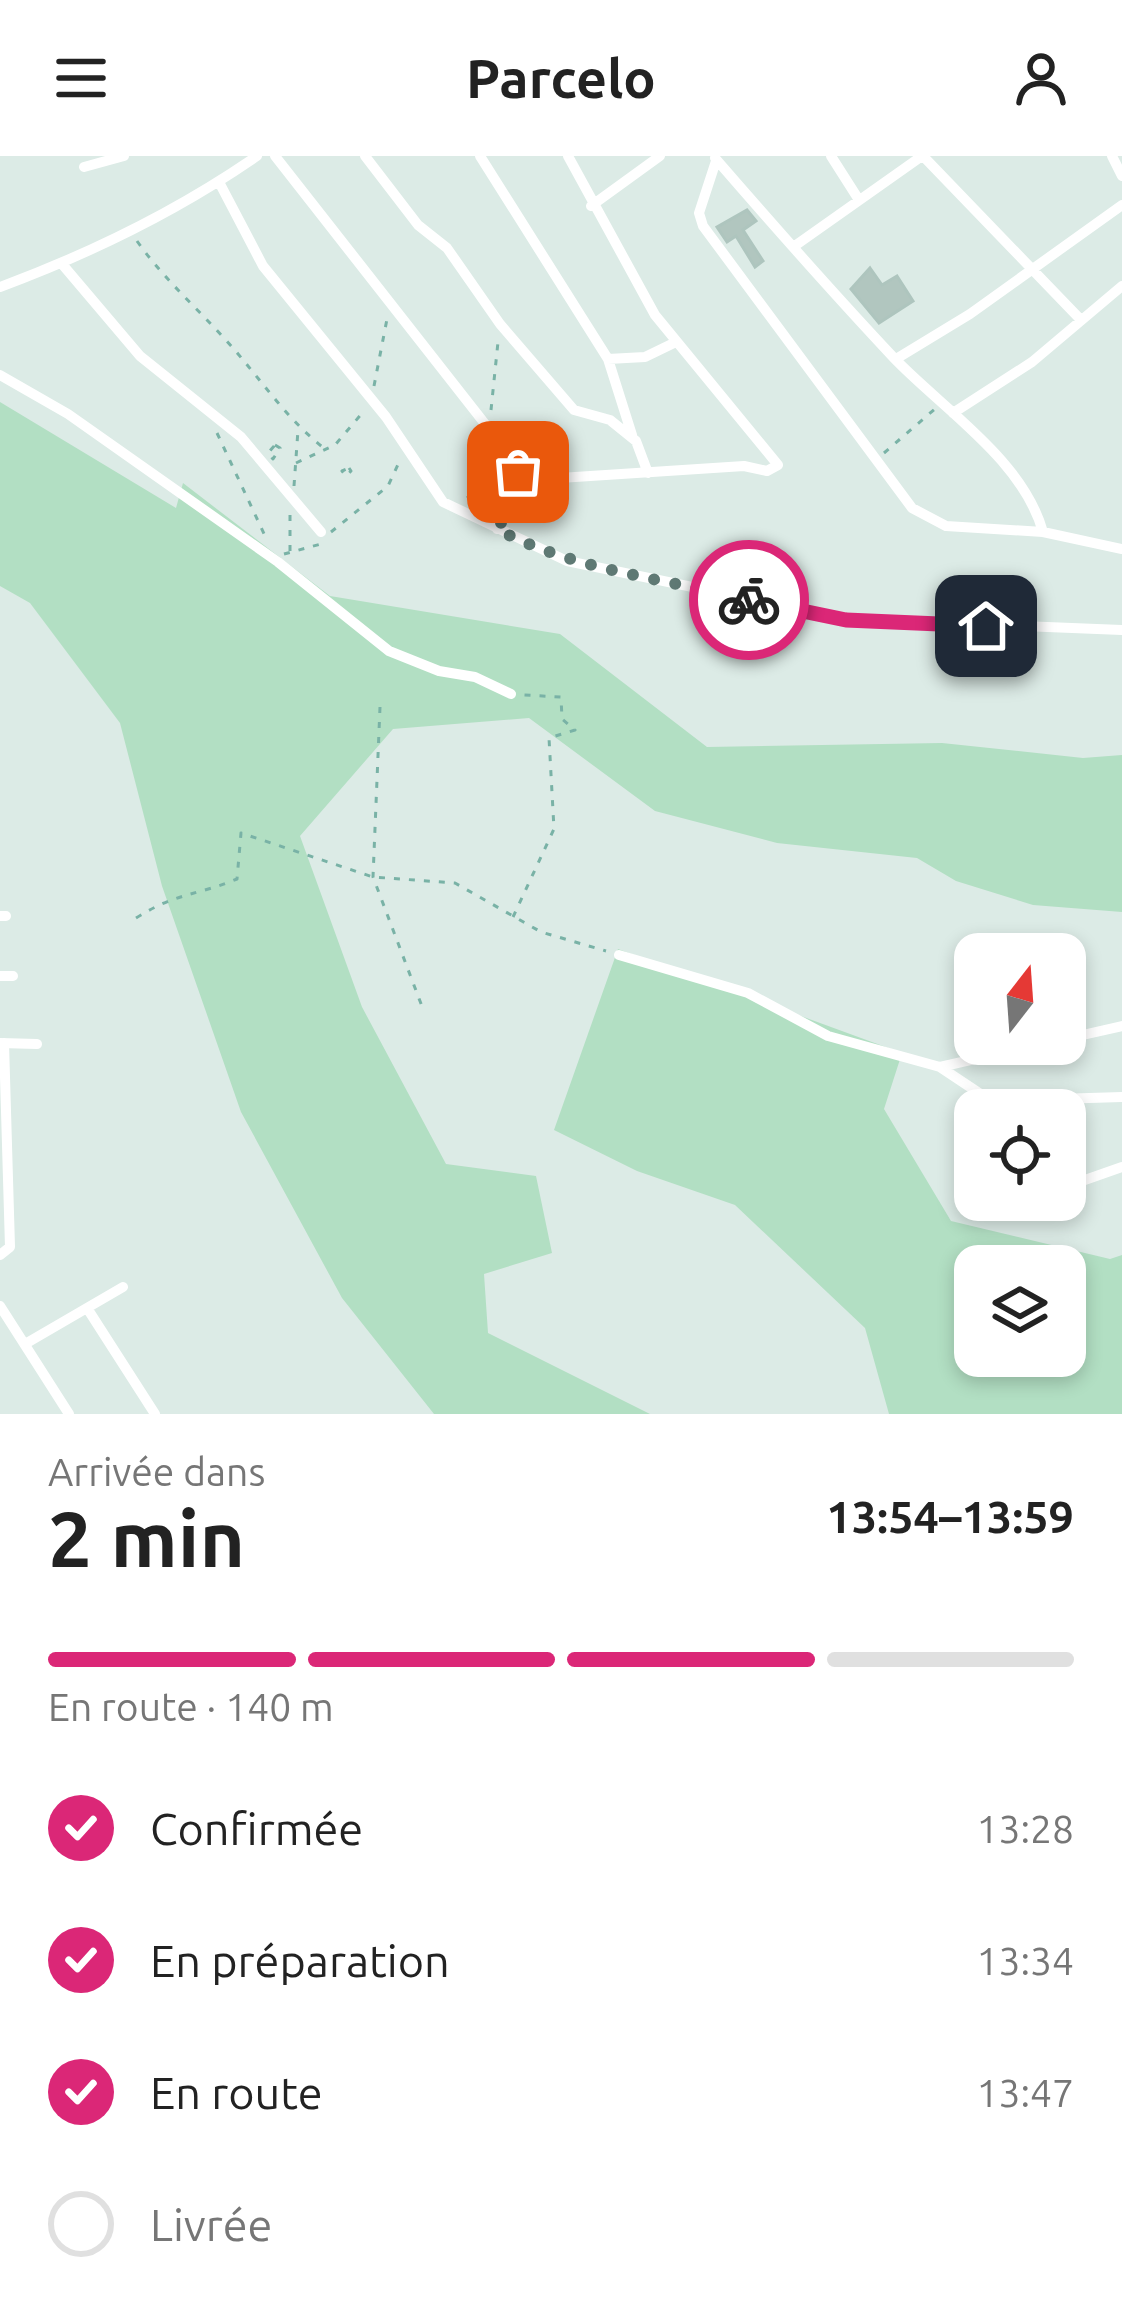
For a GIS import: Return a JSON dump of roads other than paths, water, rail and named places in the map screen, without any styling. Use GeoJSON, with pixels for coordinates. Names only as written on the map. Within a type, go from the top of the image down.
{"type":"FeatureCollection","features":[{"type":"Feature","properties":{"kind":"street"},"geometry":{"type":"LineString","coordinates":[[84,167],[109,165],[124,156]]}},
{"type":"Feature","properties":{"kind":"street"},"geometry":{"type":"LineString","coordinates":[[0,287],[62,264],[129,230],[257,156]]}},
{"type":"Feature","properties":{"kind":"street"},"geometry":{"type":"LineString","coordinates":[[275,156],[529,480]]}},
{"type":"Feature","properties":{"kind":"street"},"geometry":{"type":"LineString","coordinates":[[365,156],[418,225],[447,248],[500,325],[574,410],[610,420],[636,441]]}},
{"type":"Feature","properties":{"kind":"street"},"geometry":{"type":"LineString","coordinates":[[480,156],[608,359],[648,473]]}},
{"type":"Feature","properties":{"kind":"street"},"geometry":{"type":"LineString","coordinates":[[529,480],[744,466],[767,471],[778,465],[763,440],[728,410],[676,342],[591,206],[568,156]]}},
{"type":"Feature","properties":{"kind":"street"},"geometry":{"type":"LineString","coordinates":[[591,206],[660,156]]}},
{"type":"Feature","properties":{"kind":"street"},"geometry":{"type":"LineString","coordinates":[[831,156],[860,200]]}},
{"type":"Feature","properties":{"kind":"street"},"geometry":{"type":"LineString","coordinates":[[796,244],[922,156],[1081,320]]}},
{"type":"Feature","properties":{"kind":"street"},"geometry":{"type":"LineString","coordinates":[[1112,156],[1122,176]]}},
{"type":"Feature","properties":{"kind":"street"},"geometry":{"type":"LineString","coordinates":[[715,158],[896,359],[953,412],[1035,502],[1043,532]]}},
{"type":"Feature","properties":{"kind":"street"},"geometry":{"type":"LineString","coordinates":[[715,158],[699,213],[704,226],[912,508],[946,526],[1043,532],[1122,550]]}},
{"type":"Feature","properties":{"kind":"street"},"geometry":{"type":"LineString","coordinates":[[219,182],[263,266],[406,446],[443,502],[497,529],[567,560],[846,620],[1122,630]]}},
{"type":"Feature","properties":{"kind":"street"},"geometry":{"type":"LineString","coordinates":[[896,359],[1122,205]]}},
{"type":"Feature","properties":{"kind":"street"},"geometry":{"type":"LineString","coordinates":[[62,264],[140,356],[241,437],[321,532]]}},
{"type":"Feature","properties":{"kind":"street"},"geometry":{"type":"LineString","coordinates":[[953,412],[986,397],[1122,286]]}},
{"type":"Feature","properties":{"kind":"street"},"geometry":{"type":"LineString","coordinates":[[608,359],[645,357],[676,342]]}},
{"type":"Feature","properties":{"kind":"street"},"geometry":{"type":"LineString","coordinates":[[0,375],[68,414],[278,562],[389,651],[511,694]]}},
{"type":"Feature","properties":{"kind":"street"},"geometry":{"type":"LineString","coordinates":[[497,529],[529,480]]}},
{"type":"Feature","properties":{"kind":"street"},"geometry":{"type":"LineString","coordinates":[[619,955],[748,993],[828,1036],[940,1066],[992,1101],[1122,1097]]}},
{"type":"Feature","properties":{"kind":"street"},"geometry":{"type":"LineString","coordinates":[[1086,1034],[1122,1026]]}},
{"type":"Feature","properties":{"kind":"street"},"geometry":{"type":"LineString","coordinates":[[0,1255],[10,1247],[2,1043],[37,1044]]}},
{"type":"Feature","properties":{"kind":"street"},"geometry":{"type":"LineString","coordinates":[[940,1066],[954,1063]]}},
{"type":"Feature","properties":{"kind":"street"},"geometry":{"type":"LineString","coordinates":[[1086,1180],[1122,1167]]}},
{"type":"Feature","properties":{"kind":"street"},"geometry":{"type":"LineString","coordinates":[[25,1344],[123,1287]]}},
{"type":"Feature","properties":{"kind":"street"},"geometry":{"type":"LineString","coordinates":[[0,1306],[70,1414]]}},
{"type":"Feature","properties":{"kind":"street"},"geometry":{"type":"LineString","coordinates":[[87,1308],[155,1414]]}}]}
